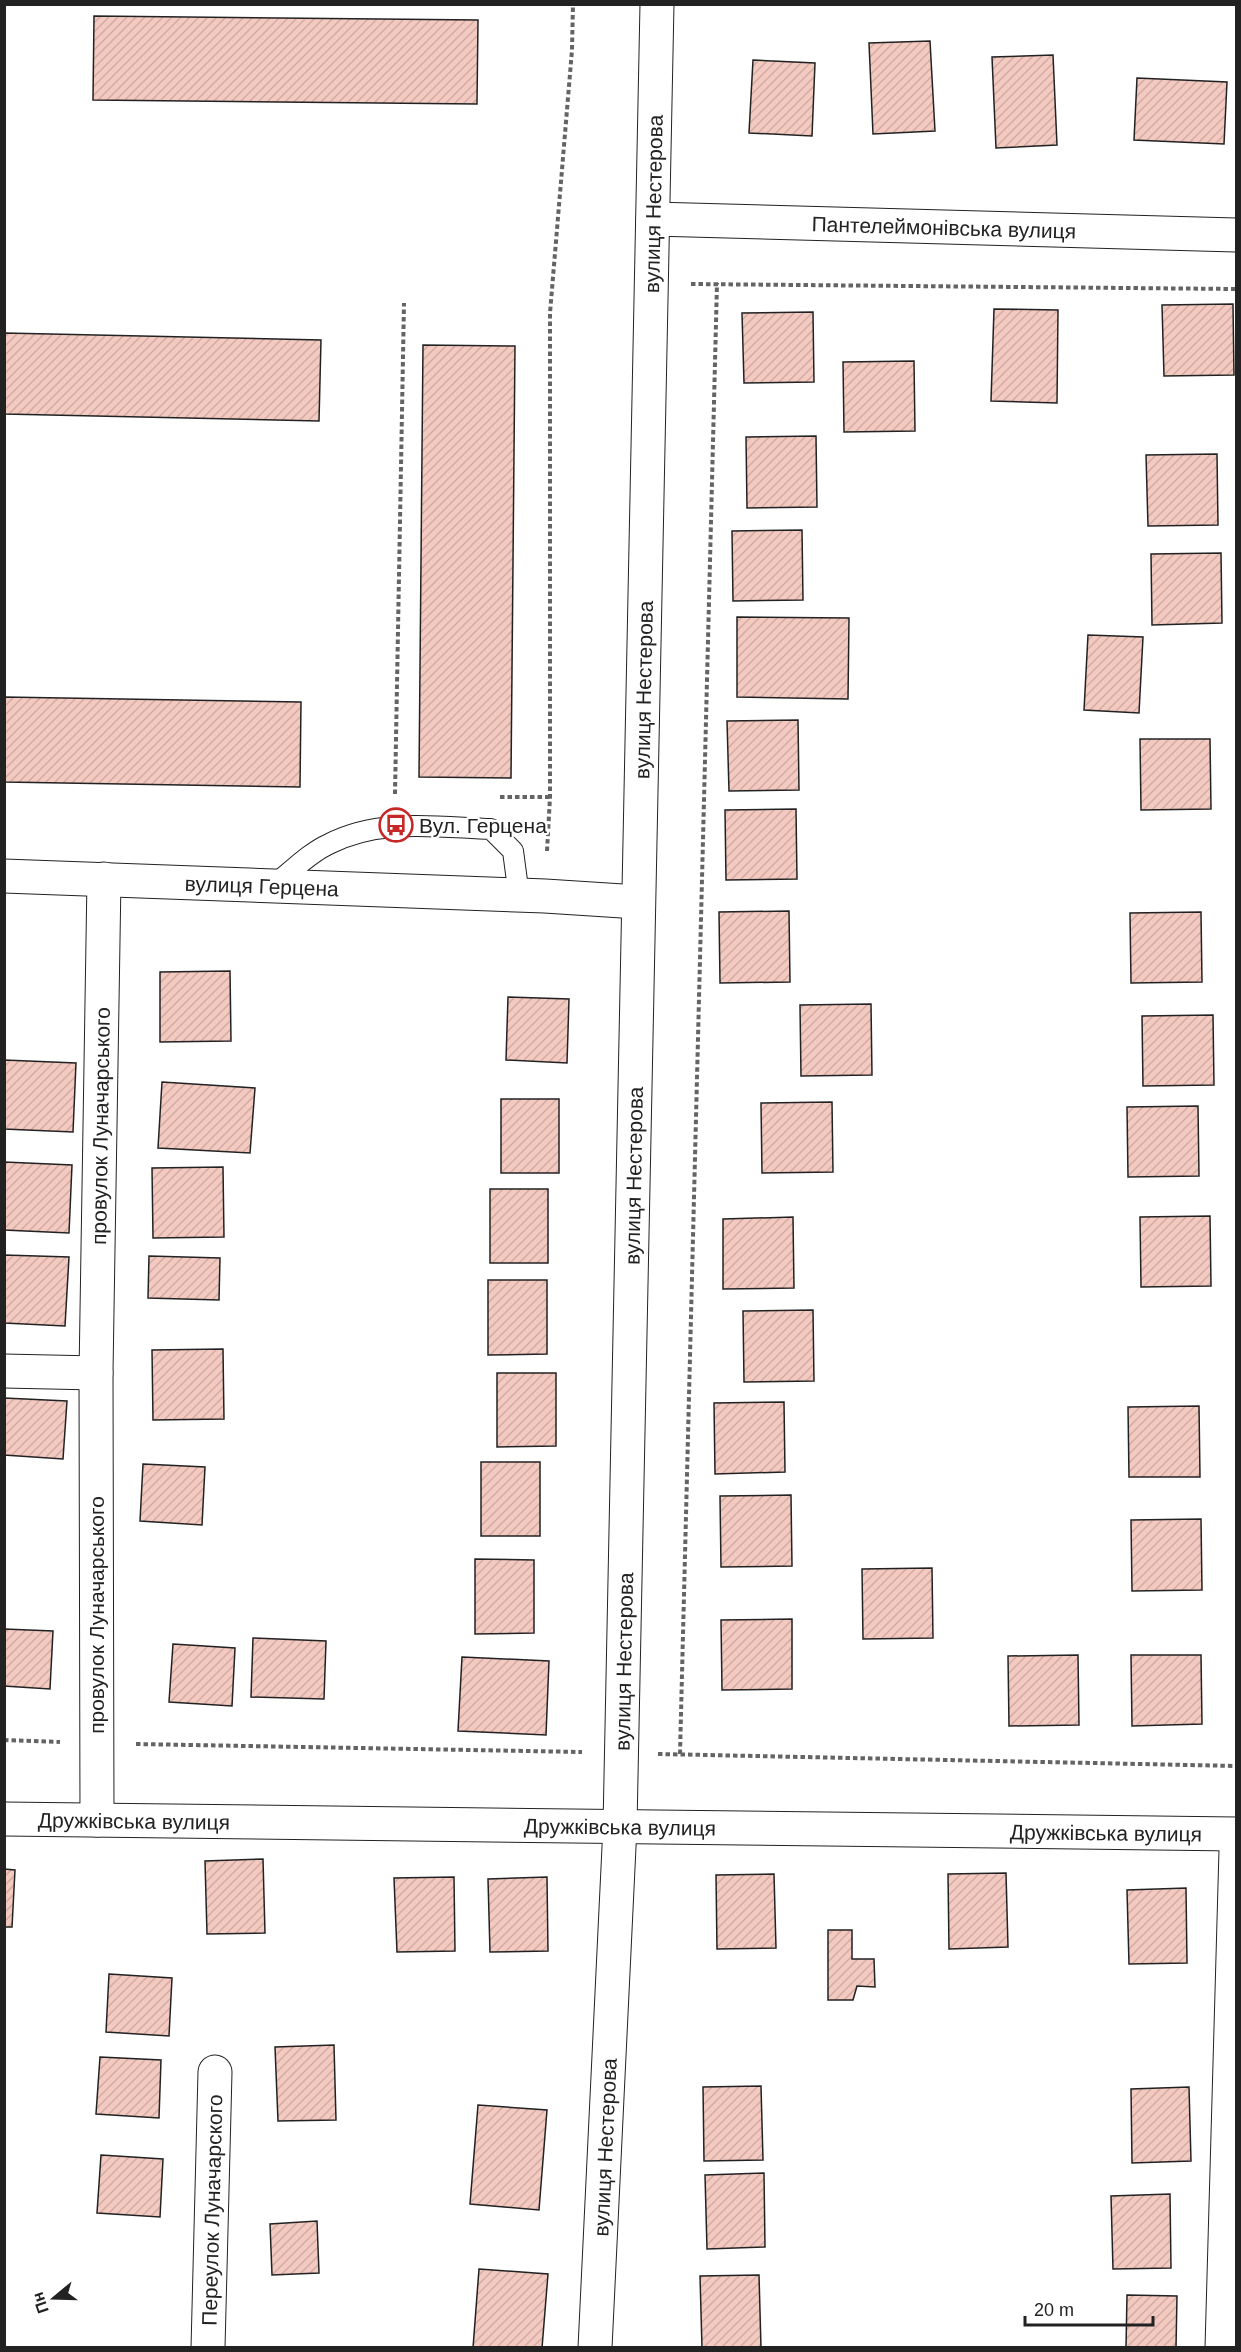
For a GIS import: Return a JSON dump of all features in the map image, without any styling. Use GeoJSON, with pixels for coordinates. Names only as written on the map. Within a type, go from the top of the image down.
{"type":"FeatureCollection","features":[{"type":"Feature","properties":{"kind":"street","name":"вулиця Нестерова"},"geometry":{"type":"LineString","coordinates":[[595,2348],[620,1826],[657,4]]}},
{"type":"Feature","properties":{"kind":"street","name":"Пантелеймонівська вулиця"},"geometry":{"type":"LineString","coordinates":[[653,219],[1236,235]]}},
{"type":"Feature","properties":{"kind":"street","name":"вулиця Герцена"},"geometry":{"type":"LineString","coordinates":[[4,876],[274,885],[638,902]]}},
{"type":"Feature","properties":{"kind":"street","name":"провулок Луначарського"},"geometry":{"type":"LineString","coordinates":[[97,1820],[96,1374],[104,879]]}},
{"type":"Feature","properties":{"kind":"street"},"geometry":{"type":"LineString","coordinates":[[4,1371],[96,1374]]}},
{"type":"Feature","properties":{"kind":"street","name":"Дружківська вулиця"},"geometry":{"type":"LineString","coordinates":[[4,1819],[1236,1834]]}},
{"type":"Feature","properties":{"kind":"street"},"geometry":{"type":"LineString","coordinates":[[1222,2348],[1236,1850]]}},
{"type":"Feature","properties":{"kind":"street","name":"Переулок Луначарского"},"geometry":{"type":"LineString","coordinates":[[208,2348],[215,2072]]}},
{"type":"Feature","properties":{"kind":"lane"},"geometry":{"type":"LineString","coordinates":[[274,885],[327,844],[362,830],[396,825],[491,829],[513,850],[532,896]]}},
{"type":"Feature","properties":{"kind":"path"},"geometry":{"type":"LineString","coordinates":[[532,896],[550,797],[550,313],[572,50],[573,4]]}},
{"type":"Feature","properties":{"kind":"path"},"geometry":{"type":"LineString","coordinates":[[651,286],[717,283],[1236,289]]}},
{"type":"Feature","properties":{"kind":"path"},"geometry":{"type":"LineString","coordinates":[[680,1754],[717,283]]}},
{"type":"Feature","properties":{"kind":"path"},"geometry":{"type":"LineString","coordinates":[[396,825],[394,798],[404,303]]}},
{"type":"Feature","properties":{"kind":"building"},"geometry":{"type":"Polygon","coordinates":[[[94,16],[478,20],[477,104],[93,100],[94,16]]]}},
{"type":"Feature","properties":{"kind":"building"},"geometry":{"type":"Polygon","coordinates":[[[930,41],[935,131],[873,134],[869,43],[930,41]]]}},
{"type":"Feature","properties":{"kind":"building"},"geometry":{"type":"Polygon","coordinates":[[[1053,55],[1057,145],[996,148],[992,57],[1053,55]]]}},
{"type":"Feature","properties":{"kind":"building"},"geometry":{"type":"Polygon","coordinates":[[[753,60],[815,63],[812,136],[749,133],[753,60]]]}},
{"type":"Feature","properties":{"kind":"building"},"geometry":{"type":"Polygon","coordinates":[[[1137,78],[1227,82],[1224,144],[1134,140],[1137,78]]]}},
{"type":"Feature","properties":{"kind":"building"},"geometry":{"type":"Polygon","coordinates":[[[1233,304],[1234,375],[1164,376],[1162,305],[1233,304]]]}},
{"type":"Feature","properties":{"kind":"building"},"geometry":{"type":"Polygon","coordinates":[[[994,309],[1058,310],[1057,403],[991,401],[994,309]]]}},
{"type":"Feature","properties":{"kind":"building"},"geometry":{"type":"Polygon","coordinates":[[[813,312],[814,382],[744,383],[742,313],[813,312]]]}},
{"type":"Feature","properties":{"kind":"building"},"geometry":{"type":"Polygon","coordinates":[[[4,333],[321,340],[319,421],[4,414],[4,333]]]}},
{"type":"Feature","properties":{"kind":"building"},"geometry":{"type":"Polygon","coordinates":[[[423,345],[515,346],[511,778],[419,777],[423,345]]]}},
{"type":"Feature","properties":{"kind":"building"},"geometry":{"type":"Polygon","coordinates":[[[914,361],[915,431],[844,432],[843,362],[914,361]]]}},
{"type":"Feature","properties":{"kind":"building"},"geometry":{"type":"Polygon","coordinates":[[[816,436],[817,507],[747,508],[746,437],[816,436]]]}},
{"type":"Feature","properties":{"kind":"building"},"geometry":{"type":"Polygon","coordinates":[[[1217,454],[1218,525],[1148,526],[1146,455],[1217,454]]]}},
{"type":"Feature","properties":{"kind":"building"},"geometry":{"type":"Polygon","coordinates":[[[802,530],[803,600],[733,601],[732,531],[802,530]]]}},
{"type":"Feature","properties":{"kind":"building"},"geometry":{"type":"Polygon","coordinates":[[[1221,553],[1222,623],[1152,625],[1151,554],[1221,553]]]}},
{"type":"Feature","properties":{"kind":"building"},"geometry":{"type":"Polygon","coordinates":[[[737,617],[849,618],[848,699],[737,697],[737,617]]]}},
{"type":"Feature","properties":{"kind":"building"},"geometry":{"type":"Polygon","coordinates":[[[1088,635],[1143,637],[1139,713],[1084,710],[1088,635]]]}},
{"type":"Feature","properties":{"kind":"building"},"geometry":{"type":"Polygon","coordinates":[[[4,697],[301,702],[300,787],[4,782],[4,697]]]}},
{"type":"Feature","properties":{"kind":"building"},"geometry":{"type":"Polygon","coordinates":[[[798,720],[799,790],[729,791],[727,721],[798,720]]]}},
{"type":"Feature","properties":{"kind":"building"},"geometry":{"type":"Polygon","coordinates":[[[1140,739],[1210,739],[1211,809],[1141,810],[1140,739]]]}},
{"type":"Feature","properties":{"kind":"building"},"geometry":{"type":"Polygon","coordinates":[[[796,809],[797,879],[726,880],[725,810],[796,809]]]}},
{"type":"Feature","properties":{"kind":"building"},"geometry":{"type":"Polygon","coordinates":[[[789,911],[790,982],[720,983],[719,912],[789,911]]]}},
{"type":"Feature","properties":{"kind":"building"},"geometry":{"type":"Polygon","coordinates":[[[1201,912],[1202,982],[1131,983],[1130,913],[1201,912]]]}},
{"type":"Feature","properties":{"kind":"building"},"geometry":{"type":"Polygon","coordinates":[[[230,971],[231,1041],[160,1042],[160,972],[230,971]]]}},
{"type":"Feature","properties":{"kind":"building"},"geometry":{"type":"Polygon","coordinates":[[[508,997],[569,999],[567,1063],[506,1060],[508,997]]]}},
{"type":"Feature","properties":{"kind":"building"},"geometry":{"type":"Polygon","coordinates":[[[871,1004],[872,1075],[801,1076],[800,1005],[871,1004]]]}},
{"type":"Feature","properties":{"kind":"building"},"geometry":{"type":"Polygon","coordinates":[[[1213,1015],[1214,1085],[1143,1086],[1142,1016],[1213,1015]]]}},
{"type":"Feature","properties":{"kind":"building"},"geometry":{"type":"Polygon","coordinates":[[[4,1060],[76,1063],[73,1132],[4,1129],[4,1060]]]}},
{"type":"Feature","properties":{"kind":"building"},"geometry":{"type":"Polygon","coordinates":[[[162,1082],[255,1088],[250,1153],[158,1148],[162,1082]]]}},
{"type":"Feature","properties":{"kind":"building"},"geometry":{"type":"Polygon","coordinates":[[[501,1099],[559,1099],[559,1173],[501,1173],[501,1099]]]}},
{"type":"Feature","properties":{"kind":"building"},"geometry":{"type":"Polygon","coordinates":[[[832,1102],[833,1172],[762,1173],[761,1103],[832,1102]]]}},
{"type":"Feature","properties":{"kind":"building"},"geometry":{"type":"Polygon","coordinates":[[[1198,1106],[1199,1176],[1128,1177],[1127,1107],[1198,1106]]]}},
{"type":"Feature","properties":{"kind":"building"},"geometry":{"type":"Polygon","coordinates":[[[4,1162],[72,1165],[69,1233],[4,1230],[4,1162]]]}},
{"type":"Feature","properties":{"kind":"building"},"geometry":{"type":"Polygon","coordinates":[[[223,1167],[224,1237],[153,1238],[152,1168],[223,1167]]]}},
{"type":"Feature","properties":{"kind":"building"},"geometry":{"type":"Polygon","coordinates":[[[490,1189],[548,1189],[548,1263],[490,1263],[490,1189]]]}},
{"type":"Feature","properties":{"kind":"building"},"geometry":{"type":"Polygon","coordinates":[[[1210,1216],[1211,1286],[1141,1287],[1140,1217],[1210,1216]]]}},
{"type":"Feature","properties":{"kind":"building"},"geometry":{"type":"Polygon","coordinates":[[[793,1217],[794,1288],[723,1289],[723,1219],[793,1217]]]}},
{"type":"Feature","properties":{"kind":"building"},"geometry":{"type":"Polygon","coordinates":[[[4,1255],[69,1257],[65,1326],[4,1323],[4,1255]]]}},
{"type":"Feature","properties":{"kind":"building"},"geometry":{"type":"Polygon","coordinates":[[[149,1256],[220,1258],[219,1300],[148,1298],[149,1256]]]}},
{"type":"Feature","properties":{"kind":"building"},"geometry":{"type":"Polygon","coordinates":[[[488,1280],[547,1280],[547,1354],[488,1355],[488,1280]]]}},
{"type":"Feature","properties":{"kind":"building"},"geometry":{"type":"Polygon","coordinates":[[[813,1310],[814,1381],[744,1382],[743,1311],[813,1310]]]}},
{"type":"Feature","properties":{"kind":"building"},"geometry":{"type":"Polygon","coordinates":[[[223,1349],[224,1419],[153,1420],[152,1350],[223,1349]]]}},
{"type":"Feature","properties":{"kind":"building"},"geometry":{"type":"Polygon","coordinates":[[[497,1373],[556,1373],[556,1446],[497,1447],[497,1373]]]}},
{"type":"Feature","properties":{"kind":"building"},"geometry":{"type":"Polygon","coordinates":[[[4,1398],[67,1401],[63,1459],[4,1455],[4,1398]]]}},
{"type":"Feature","properties":{"kind":"building"},"geometry":{"type":"Polygon","coordinates":[[[784,1402],[785,1472],[715,1474],[714,1403],[784,1402]]]}},
{"type":"Feature","properties":{"kind":"building"},"geometry":{"type":"Polygon","coordinates":[[[1199,1406],[1200,1477],[1129,1477],[1128,1407],[1199,1406]]]}},
{"type":"Feature","properties":{"kind":"building"},"geometry":{"type":"Polygon","coordinates":[[[481,1462],[540,1462],[540,1536],[481,1536],[481,1462]]]}},
{"type":"Feature","properties":{"kind":"building"},"geometry":{"type":"Polygon","coordinates":[[[143,1464],[205,1467],[202,1525],[140,1521],[143,1464]]]}},
{"type":"Feature","properties":{"kind":"building"},"geometry":{"type":"Polygon","coordinates":[[[791,1495],[792,1566],[721,1567],[720,1496],[791,1495]]]}},
{"type":"Feature","properties":{"kind":"building"},"geometry":{"type":"Polygon","coordinates":[[[1201,1519],[1202,1590],[1132,1591],[1131,1520],[1201,1519]]]}},
{"type":"Feature","properties":{"kind":"building"},"geometry":{"type":"Polygon","coordinates":[[[475,1559],[534,1560],[534,1633],[475,1634],[475,1559]]]}},
{"type":"Feature","properties":{"kind":"building"},"geometry":{"type":"Polygon","coordinates":[[[932,1568],[933,1638],[863,1639],[862,1569],[932,1568]]]}},
{"type":"Feature","properties":{"kind":"building"},"geometry":{"type":"Polygon","coordinates":[[[792,1619],[792,1689],[722,1690],[721,1620],[792,1619]]]}},
{"type":"Feature","properties":{"kind":"building"},"geometry":{"type":"Polygon","coordinates":[[[4,1629],[53,1631],[50,1689],[4,1686],[4,1629]]]}},
{"type":"Feature","properties":{"kind":"building"},"geometry":{"type":"Polygon","coordinates":[[[253,1638],[326,1641],[324,1699],[251,1697],[253,1638]]]}},
{"type":"Feature","properties":{"kind":"building"},"geometry":{"type":"Polygon","coordinates":[[[173,1644],[235,1648],[232,1706],[169,1702],[173,1644]]]}},
{"type":"Feature","properties":{"kind":"building"},"geometry":{"type":"Polygon","coordinates":[[[1078,1655],[1079,1725],[1009,1726],[1008,1656],[1078,1655]]]}},
{"type":"Feature","properties":{"kind":"building"},"geometry":{"type":"Polygon","coordinates":[[[1131,1655],[1201,1655],[1202,1724],[1132,1726],[1131,1655]]]}},
{"type":"Feature","properties":{"kind":"building"},"geometry":{"type":"Polygon","coordinates":[[[462,1657],[549,1661],[546,1735],[458,1731],[462,1657]]]}},
{"type":"Feature","properties":{"kind":"building"},"geometry":{"type":"Polygon","coordinates":[[[263,1859],[265,1933],[207,1934],[205,1861],[263,1859]]]}},
{"type":"Feature","properties":{"kind":"building"},"geometry":{"type":"Polygon","coordinates":[[[4,1869],[15,1870],[12,1927],[4,1927],[4,1869]]]}},
{"type":"Feature","properties":{"kind":"building"},"geometry":{"type":"Polygon","coordinates":[[[1006,1873],[1008,1947],[949,1949],[948,1874],[1006,1873]]]}},
{"type":"Feature","properties":{"kind":"building"},"geometry":{"type":"Polygon","coordinates":[[[774,1874],[776,1948],[717,1949],[716,1875],[774,1874]]]}},
{"type":"Feature","properties":{"kind":"building"},"geometry":{"type":"Polygon","coordinates":[[[454,1877],[455,1951],[397,1952],[394,1878],[454,1877]]]}},
{"type":"Feature","properties":{"kind":"building"},"geometry":{"type":"Polygon","coordinates":[[[547,1877],[548,1951],[490,1952],[488,1879],[547,1877]]]}},
{"type":"Feature","properties":{"kind":"building"},"geometry":{"type":"Polygon","coordinates":[[[1186,1888],[1187,1963],[1129,1964],[1127,1890],[1186,1888]]]}},
{"type":"Feature","properties":{"kind":"building"},"geometry":{"type":"Polygon","coordinates":[[[828,1930],[852,1930],[852,1959],[874,1959],[875,1987],[857,1986],[853,2000],[828,2000],[828,1930]]]}},
{"type":"Feature","properties":{"kind":"building"},"geometry":{"type":"Polygon","coordinates":[[[109,1974],[172,1978],[169,2036],[106,2032],[109,1974]]]}},
{"type":"Feature","properties":{"kind":"building"},"geometry":{"type":"Polygon","coordinates":[[[334,2045],[336,2120],[278,2121],[275,2047],[334,2045]]]}},
{"type":"Feature","properties":{"kind":"building"},"geometry":{"type":"Polygon","coordinates":[[[100,2057],[161,2060],[159,2118],[96,2114],[100,2057]]]}},
{"type":"Feature","properties":{"kind":"building"},"geometry":{"type":"Polygon","coordinates":[[[761,2086],[763,2160],[704,2161],[703,2087],[761,2086]]]}},
{"type":"Feature","properties":{"kind":"building"},"geometry":{"type":"Polygon","coordinates":[[[1189,2087],[1191,2161],[1132,2163],[1131,2089],[1189,2087]]]}},
{"type":"Feature","properties":{"kind":"building"},"geometry":{"type":"Polygon","coordinates":[[[478,2105],[547,2110],[539,2210],[470,2204],[478,2105]]]}},
{"type":"Feature","properties":{"kind":"building"},"geometry":{"type":"Polygon","coordinates":[[[101,2155],[163,2159],[160,2217],[97,2213],[101,2155]]]}},
{"type":"Feature","properties":{"kind":"building"},"geometry":{"type":"Polygon","coordinates":[[[764,2173],[765,2247],[707,2249],[705,2175],[764,2173]]]}},
{"type":"Feature","properties":{"kind":"building"},"geometry":{"type":"Polygon","coordinates":[[[1170,2194],[1171,2268],[1113,2269],[1111,2196],[1170,2194]]]}},
{"type":"Feature","properties":{"kind":"building"},"geometry":{"type":"Polygon","coordinates":[[[317,2221],[319,2273],[272,2275],[270,2224],[317,2221]]]}},
{"type":"Feature","properties":{"kind":"building"},"geometry":{"type":"Polygon","coordinates":[[[479,2269],[548,2274],[542,2348],[473,2348],[479,2269]]]}},
{"type":"Feature","properties":{"kind":"building"},"geometry":{"type":"Polygon","coordinates":[[[759,2275],[761,2348],[702,2348],[700,2276],[759,2275]]]}},
{"type":"Feature","properties":{"kind":"building"},"geometry":{"type":"Polygon","coordinates":[[[1127,2295],[1177,2296],[1176,2348],[1126,2347],[1127,2295]]]}},
{"type":"Feature","properties":{"kind":"place","name":"Вул. Герцена"},"geometry":{"type":"Point","coordinates":[396,825]}}]}
